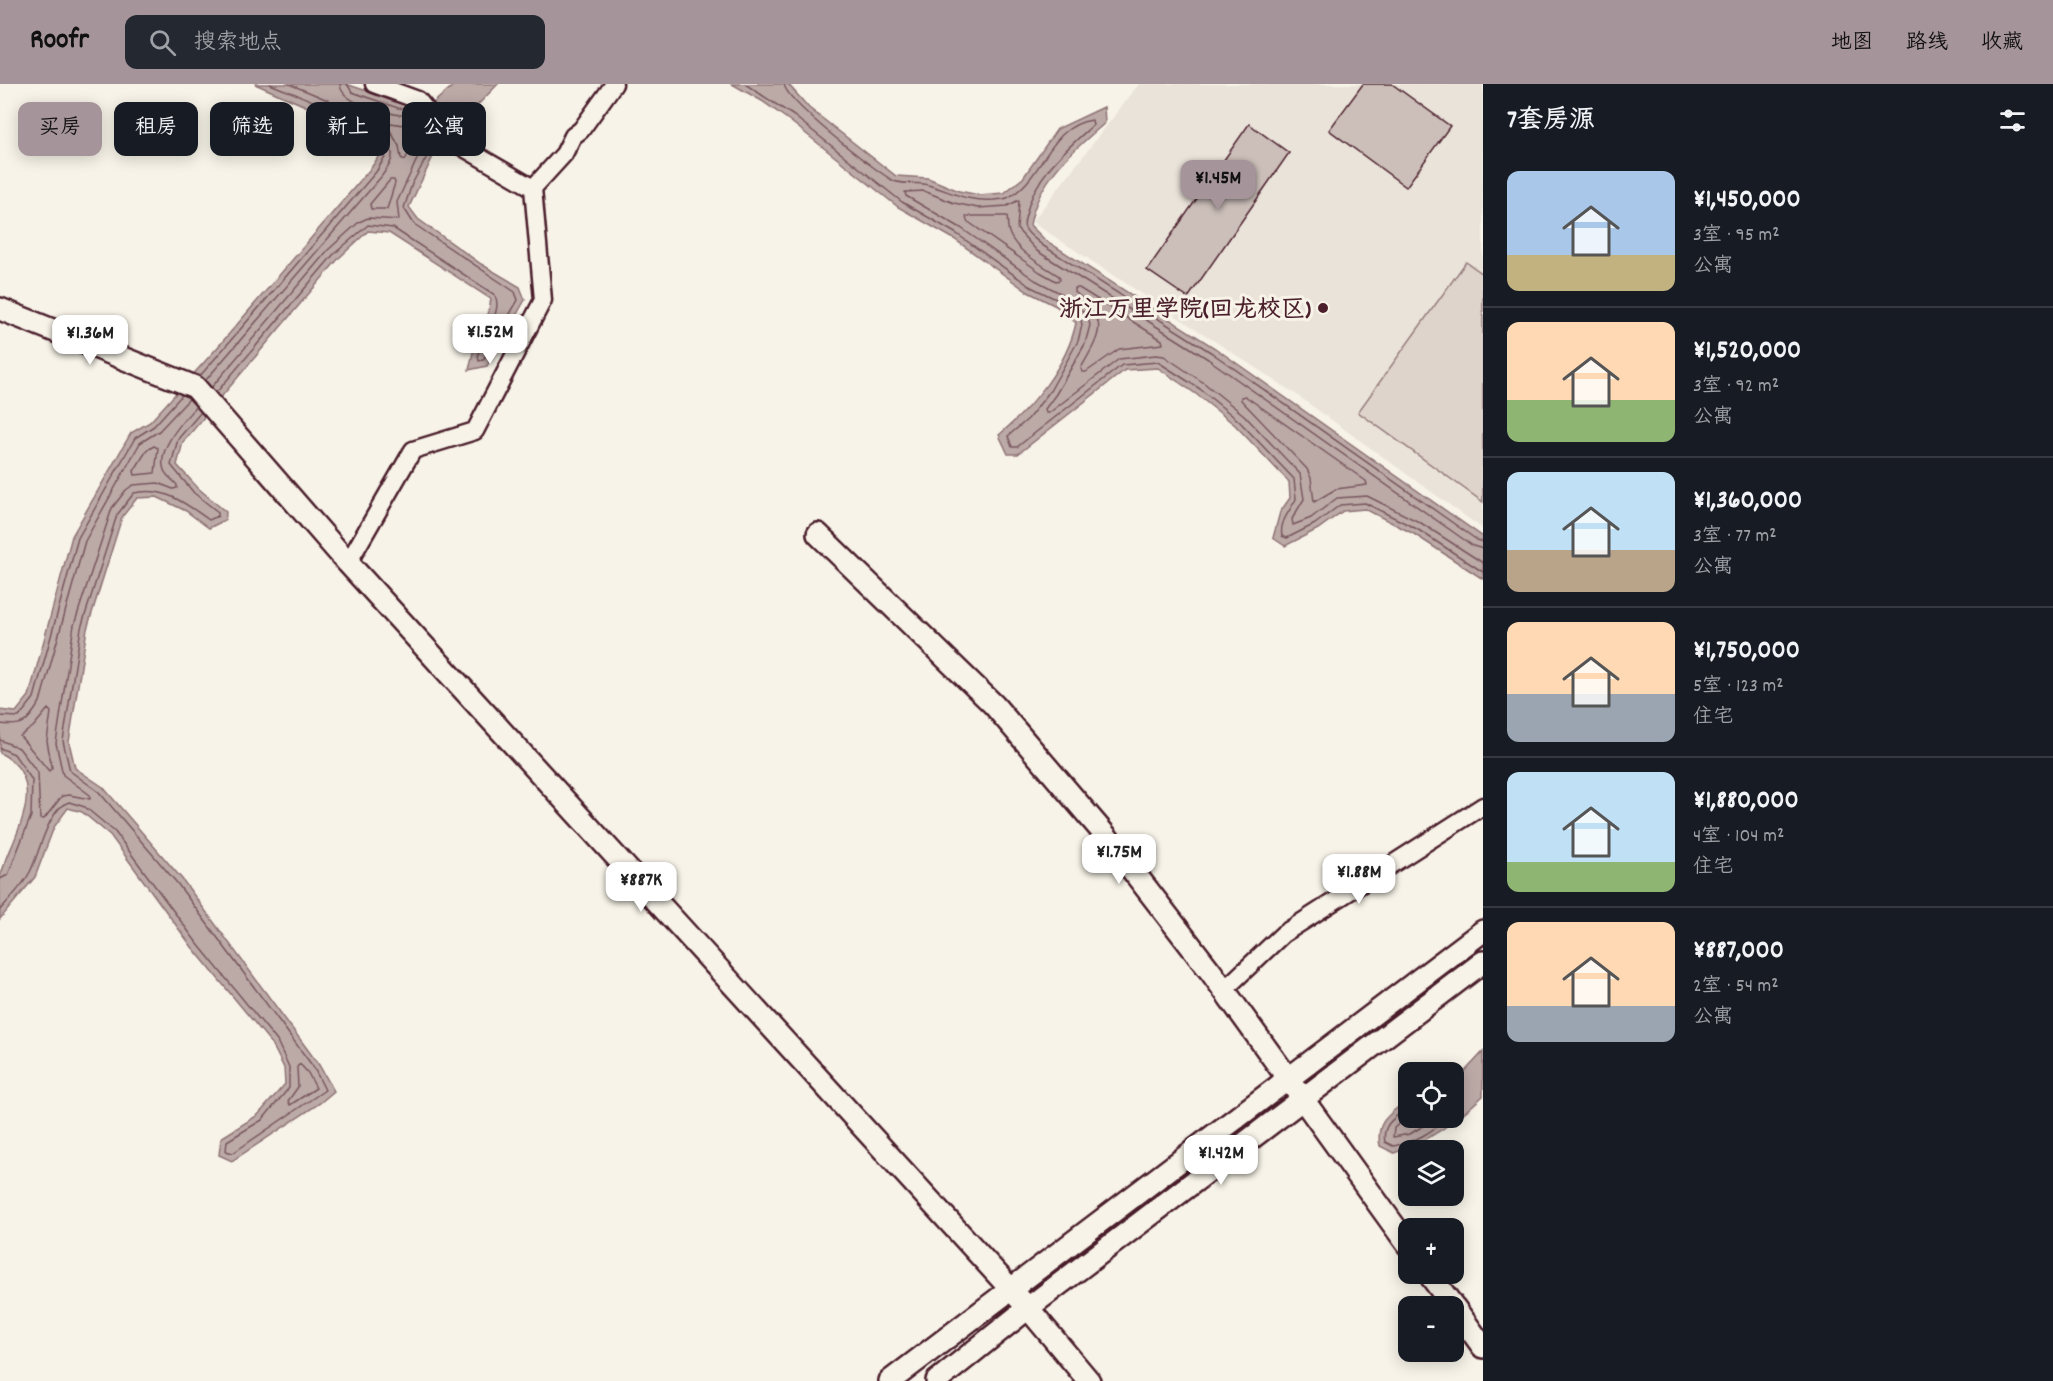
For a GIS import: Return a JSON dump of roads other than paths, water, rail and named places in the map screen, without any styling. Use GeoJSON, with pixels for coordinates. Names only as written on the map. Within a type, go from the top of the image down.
{"type":"FeatureCollection","features":[{"type":"Feature","properties":{"kind":"street"},"geometry":{"type":"LineString","coordinates":[[374,84],[418,100],[452,141],[533,188]]}},
{"type":"Feature","properties":{"kind":"street"},"geometry":{"type":"LineString","coordinates":[[348,563],[413,450],[476,431],[543,300],[533,188],[564,154],[573,135],[581,130],[614,84]]}},
{"type":"Feature","properties":{"kind":"street"},"geometry":{"type":"LineString","coordinates":[[0,309],[195,387],[348,563],[1012,1290],[1089,1381]]}},
{"type":"Feature","properties":{"kind":"street"},"geometry":{"type":"LineString","coordinates":[[818,534],[994,705],[1106,836],[1224,990],[1398,1231]]}},
{"type":"Feature","properties":{"kind":"street"},"geometry":{"type":"LineString","coordinates":[[1224,990],[1283,934],[1483,806]]}},
{"type":"Feature","properties":{"kind":"street"},"geometry":{"type":"LineString","coordinates":[[890,1381],[1483,931]]}},
{"type":"Feature","properties":{"kind":"street"},"geometry":{"type":"LineString","coordinates":[[937,1381],[1028,1308],[1483,962]]}},
{"type":"Feature","properties":{"kind":"street"},"geometry":{"type":"LineString","coordinates":[[1437,1284],[1446,1296]]}},
{"type":"Feature","properties":{"kind":"street"},"geometry":{"type":"LineString","coordinates":[[1464,1321],[1483,1347]]}},
{"type":"Feature","properties":{"kind":"water"},"geometry":{"type":"Polygon","coordinates":[[[255,84],[346,84],[402,102],[402,156],[433,156],[409,207],[418,219],[481,264],[520,287],[525,300],[487,366],[469,370],[476,339],[487,319],[491,299],[389,233],[368,231],[339,258],[183,442],[177,465],[198,488],[226,512],[225,520],[209,528],[186,511],[157,497],[137,498],[122,517],[87,629],[69,742],[75,768],[103,787],[182,879],[319,1065],[334,1091],[320,1103],[232,1161],[219,1155],[221,1138],[258,1115],[285,1084],[284,1068],[272,1044],[192,947],[110,835],[82,812],[68,808],[54,827],[35,877],[0,919],[0,877],[19,828],[26,794],[24,778],[16,764],[0,753],[0,710],[16,712],[29,696],[72,536],[131,433],[150,422],[217,348],[379,156],[390,156],[390,102],[306,102],[306,106],[255,84]]]}},
{"type":"Feature","properties":{"kind":"water"},"geometry":{"type":"Polygon","coordinates":[[[455,84],[498,84],[481,102],[434,102],[455,84]]]}},
{"type":"Feature","properties":{"kind":"water"},"geometry":{"type":"Polygon","coordinates":[[[732,84],[788,84],[809,108],[896,176],[928,178],[959,191],[979,195],[1004,193],[1023,178],[1057,129],[1104,107],[1105,123],[1080,144],[1049,180],[1040,194],[1030,225],[1045,240],[1215,348],[1483,537],[1483,579],[1414,534],[1365,509],[1343,511],[1318,529],[1285,546],[1273,538],[1280,512],[1290,498],[1289,482],[1235,425],[1158,368],[1125,370],[1018,454],[1008,454],[999,435],[1024,412],[1046,385],[1065,355],[1076,323],[1056,306],[1028,292],[954,239],[898,207],[790,121],[762,101],[732,84]]]}},
{"type":"Feature","properties":{"kind":"water"},"geometry":{"type":"Polygon","coordinates":[[[1483,1052],[1483,1096],[1464,1113],[1464,1072],[1483,1052]]]}},
{"type":"Feature","properties":{"kind":"water"},"geometry":{"type":"Polygon","coordinates":[[[1398,1107],[1398,1128],[1443,1128],[1424,1140],[1398,1140],[1398,1151],[1394,1153],[1380,1146],[1379,1137],[1382,1124],[1398,1107]]]}},
{"type":"Feature","properties":{"kind":"place","name":"浙江万里学院(回龙校区)"},"geometry":{"type":"Point","coordinates":[1323,308]}}]}
